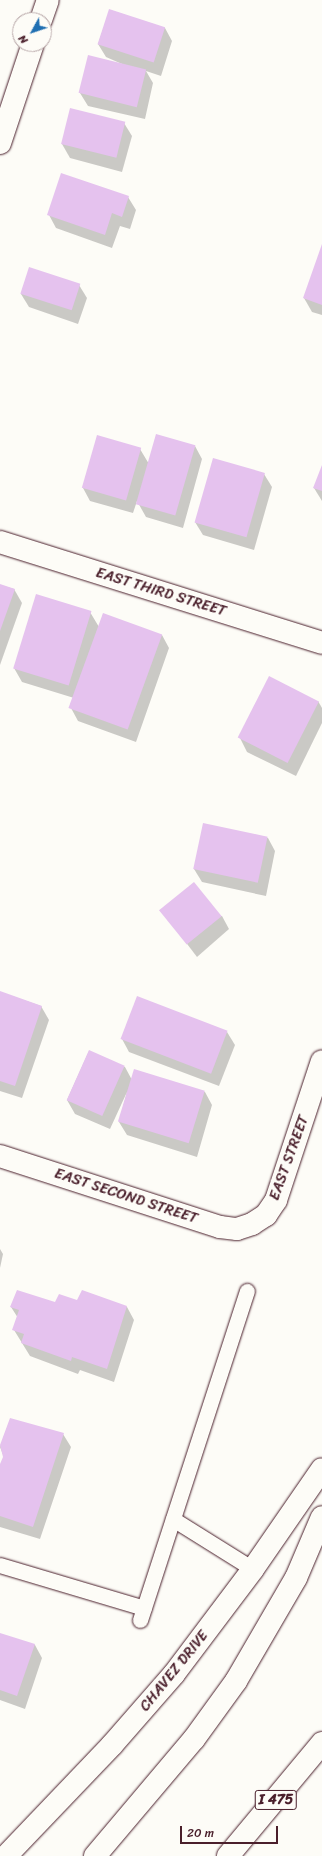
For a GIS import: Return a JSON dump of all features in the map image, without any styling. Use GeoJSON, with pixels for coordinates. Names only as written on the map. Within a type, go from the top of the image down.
{"type":"FeatureCollection","features":[{"type":"Feature","properties":{"kind":"main road"},"geometry":{"type":"LineString","coordinates":[[44,12],[48,0]]}},
{"type":"Feature","properties":{"kind":"main road"},"geometry":{"type":"LineString","coordinates":[[0,143],[30,52]]}},
{"type":"Feature","properties":{"kind":"main road","name":"EAST THIRD STREET"},"geometry":{"type":"LineString","coordinates":[[0,542],[322,643]]}},
{"type":"Feature","properties":{"kind":"main road","name":"EAST STREET"},"geometry":{"type":"LineString","coordinates":[[252,1224],[266,1215],[276,1200],[322,1061]]}},
{"type":"Feature","properties":{"kind":"main road","name":"EAST SECOND STREET"},"geometry":{"type":"LineString","coordinates":[[0,1156],[220,1227],[236,1229],[252,1224]]}},
{"type":"Feature","properties":{"kind":"main road","name":"CHAVEZ DRIVE"},"geometry":{"type":"LineString","coordinates":[[6,1856],[112,1745],[174,1674],[253,1569],[322,1469]]}},
{"type":"Feature","properties":{"kind":"main road"},"geometry":{"type":"LineString","coordinates":[[95,1856],[194,1740],[236,1681],[296,1578],[322,1517]]}},
{"type":"Feature","properties":{"kind":"main road","name":"I 475"},"geometry":{"type":"LineString","coordinates":[[228,1856],[322,1743]]}},
{"type":"Feature","properties":{"kind":"lane"},"geometry":{"type":"LineString","coordinates":[[0,1565],[142,1614],[247,1291]]}},
{"type":"Feature","properties":{"kind":"lane"},"geometry":{"type":"LineString","coordinates":[[173,1519],[253,1569]]}},
{"type":"Feature","properties":{"kind":"building"},"geometry":{"type":"Polygon","coordinates":[[[109,9],[165,27],[154,62],[98,44],[109,9]]]}},
{"type":"Feature","properties":{"kind":"building"},"geometry":{"type":"Polygon","coordinates":[[[88,55],[146,70],[137,107],[79,93],[88,55]]]}},
{"type":"Feature","properties":{"kind":"building"},"geometry":{"type":"Polygon","coordinates":[[[70,108],[125,122],[116,158],[61,144],[70,108]]]}},
{"type":"Feature","properties":{"kind":"building"},"geometry":{"type":"Polygon","coordinates":[[[61,173],[129,196],[122,217],[112,213],[105,235],[47,215],[61,173]]]}},
{"type":"Feature","properties":{"kind":"building"},"geometry":{"type":"Polygon","coordinates":[[[322,244],[322,305],[303,298],[322,244]]]}},
{"type":"Feature","properties":{"kind":"building"},"geometry":{"type":"Polygon","coordinates":[[[29,267],[80,284],[72,310],[20,294],[29,267]]]}},
{"type":"Feature","properties":{"kind":"building"},"geometry":{"type":"Polygon","coordinates":[[[156,434],[195,445],[175,515],[136,504],[156,434]]]}},
{"type":"Feature","properties":{"kind":"building"},"geometry":{"type":"Polygon","coordinates":[[[97,435],[141,448],[126,501],[82,488],[97,435]]]}},
{"type":"Feature","properties":{"kind":"building"},"geometry":{"type":"Polygon","coordinates":[[[213,458],[265,473],[246,537],[195,522],[213,458]]]}},
{"type":"Feature","properties":{"kind":"building"},"geometry":{"type":"Polygon","coordinates":[[[322,465],[322,491],[313,488],[322,465]]]}},
{"type":"Feature","properties":{"kind":"building"},"geometry":{"type":"Polygon","coordinates":[[[0,584],[15,589],[0,631],[0,584]]]}},
{"type":"Feature","properties":{"kind":"building"},"geometry":{"type":"Polygon","coordinates":[[[36,594],[91,611],[69,686],[13,669],[36,594]]]}},
{"type":"Feature","properties":{"kind":"building"},"geometry":{"type":"Polygon","coordinates":[[[103,613],[162,635],[128,729],[68,708],[103,613]]]}},
{"type":"Feature","properties":{"kind":"building"},"geometry":{"type":"Polygon","coordinates":[[[269,676],[319,701],[288,763],[238,737],[269,676]]]}},
{"type":"Feature","properties":{"kind":"building"},"geometry":{"type":"Polygon","coordinates":[[[203,823],[268,837],[258,883],[193,869],[203,823]]]}},
{"type":"Feature","properties":{"kind":"building"},"geometry":{"type":"Polygon","coordinates":[[[194,882],[222,916],[187,945],[159,910],[194,882]]]}},
{"type":"Feature","properties":{"kind":"building"},"geometry":{"type":"Polygon","coordinates":[[[0,991],[42,1006],[15,1086],[0,1081],[0,991]]]}},
{"type":"Feature","properties":{"kind":"building"},"geometry":{"type":"Polygon","coordinates":[[[137,996],[228,1031],[211,1074],[121,1039],[137,996]]]}},
{"type":"Feature","properties":{"kind":"building"},"geometry":{"type":"Polygon","coordinates":[[[89,1050],[125,1066],[102,1116],[67,1100],[89,1050]]]}},
{"type":"Feature","properties":{"kind":"building"},"geometry":{"type":"Polygon","coordinates":[[[134,1069],[205,1091],[189,1143],[118,1122],[134,1069]]]}},
{"type":"Feature","properties":{"kind":"building"},"geometry":{"type":"Polygon","coordinates":[[[17,1290],[55,1302],[59,1294],[77,1300],[82,1290],[127,1306],[107,1369],[72,1357],[71,1361],[21,1343],[24,1334],[12,1330],[19,1310],[10,1307],[17,1290]]]}},
{"type":"Feature","properties":{"kind":"building"},"geometry":{"type":"Polygon","coordinates":[[[10,1418],[64,1433],[33,1527],[0,1516],[0,1464],[3,1457],[0,1445],[10,1418]]]}},
{"type":"Feature","properties":{"kind":"building"},"geometry":{"type":"Polygon","coordinates":[[[0,1633],[35,1644],[17,1696],[0,1690],[0,1633]]]}}]}
